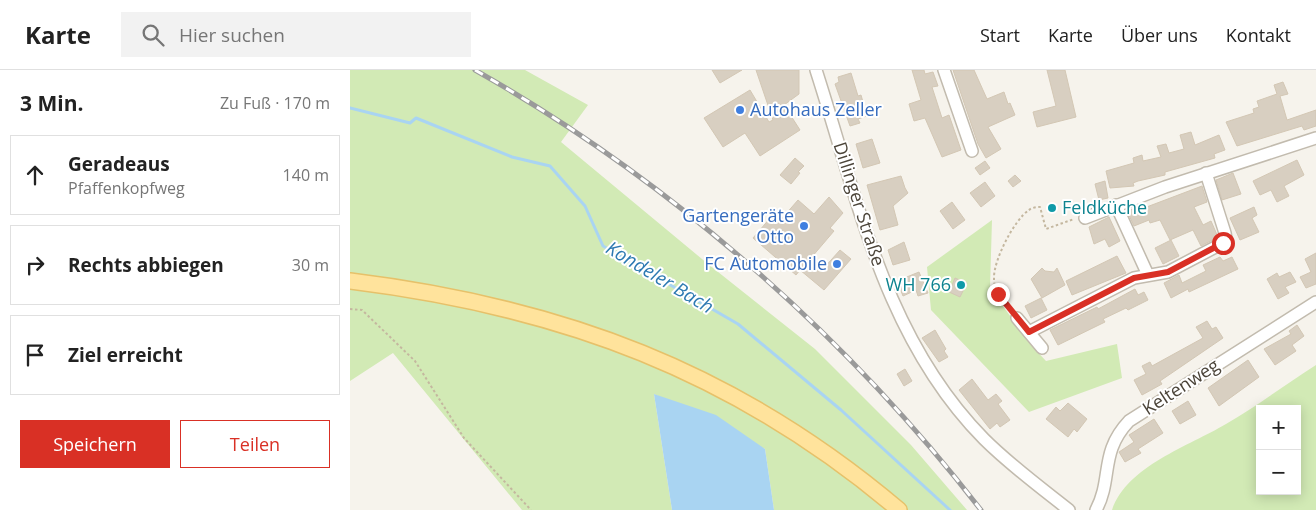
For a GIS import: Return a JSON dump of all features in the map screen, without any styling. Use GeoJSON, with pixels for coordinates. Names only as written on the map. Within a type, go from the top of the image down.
{"type":"FeatureCollection","features":[{"type":"Feature","properties":{"kind":"main road"},"geometry":{"type":"LineString","coordinates":[[350,281],[489,304],[539,316],[641,352],[738,398],[784,425],[835,460],[899,510]]}},
{"type":"Feature","properties":{"kind":"street","name":"Dillinger Straße"},"geometry":{"type":"LineString","coordinates":[[816,70],[883,280],[898,316],[917,350],[936,379],[984,439],[1069,510]]}},
{"type":"Feature","properties":{"kind":"street"},"geometry":{"type":"LineString","coordinates":[[944,70],[972,151]]}},
{"type":"Feature","properties":{"kind":"street"},"geometry":{"type":"LineString","coordinates":[[1086,218],[1116,205],[1316,138]]}},
{"type":"Feature","properties":{"kind":"street"},"geometry":{"type":"LineString","coordinates":[[1029,332],[1134,278],[1168,272],[1218,247],[1226,239],[1206,174]]}},
{"type":"Feature","properties":{"kind":"street"},"geometry":{"type":"LineString","coordinates":[[1116,205],[1148,275]]}},
{"type":"Feature","properties":{"kind":"street","name":"Keltenweg"},"geometry":{"type":"LineString","coordinates":[[1096,510],[1112,443],[1129,421],[1316,302]]}},
{"type":"Feature","properties":{"kind":"street"},"geometry":{"type":"LineString","coordinates":[[1017,318],[1042,348]]}},
{"type":"Feature","properties":{"kind":"path"},"geometry":{"type":"LineString","coordinates":[[1017,318],[998,294],[994,280],[1000,254],[1015,224],[1029,209],[1040,206],[1046,229],[1072,219],[1086,218]]}},
{"type":"Feature","properties":{"kind":"path"},"geometry":{"type":"LineString","coordinates":[[350,309],[362,310],[415,361],[464,438],[531,510]]}},
{"type":"Feature","properties":{"kind":"green space"},"geometry":{"type":"Polygon","coordinates":[[[350,70],[525,70],[588,105],[561,142],[708,264],[815,349],[911,445],[967,510],[774,510],[765,449],[654,394],[672,510],[522,510],[393,353],[350,381],[350,70]]]}},
{"type":"Feature","properties":{"kind":"green space"},"geometry":{"type":"Polygon","coordinates":[[[992,220],[990,288],[1031,345],[1046,361],[1117,344],[1122,378],[1029,412],[931,310],[927,267],[992,220]]]}},
{"type":"Feature","properties":{"kind":"green space"},"geometry":{"type":"Polygon","coordinates":[[[1316,365],[1316,510],[1112,510],[1120,495],[1131,481],[1145,469],[1238,417],[1260,402],[1316,365]]]}},
{"type":"Feature","properties":{"kind":"water"},"geometry":{"type":"Polygon","coordinates":[[[654,394],[716,415],[765,449],[774,510],[672,510],[654,394]]]}},
{"type":"Feature","properties":{"kind":"building"},"geometry":{"type":"Polygon","coordinates":[[[712,70],[742,70],[720,83],[712,70]]]}},
{"type":"Feature","properties":{"kind":"building","name":"Autohaus Zeller"},"geometry":{"type":"Polygon","coordinates":[[[756,70],[799,70],[799,94],[784,105],[800,130],[760,156],[745,133],[723,147],[704,118],[750,90],[769,122],[773,120],[756,70]]]}},
{"type":"Feature","properties":{"kind":"building"},"geometry":{"type":"Polygon","coordinates":[[[912,70],[924,70],[925,74],[933,72],[938,86],[932,87],[942,118],[949,115],[961,150],[942,157],[925,118],[914,121],[909,104],[921,100],[912,70]]]}},
{"type":"Feature","properties":{"kind":"building"},"geometry":{"type":"Polygon","coordinates":[[[953,70],[974,70],[987,99],[1004,92],[1008,104],[1010,103],[1015,115],[988,127],[1001,149],[986,158],[978,144],[953,70]]]}},
{"type":"Feature","properties":{"kind":"building"},"geometry":{"type":"Polygon","coordinates":[[[1047,70],[1065,70],[1076,117],[1037,127],[1033,112],[1056,106],[1047,70]]]}},
{"type":"Feature","properties":{"kind":"building"},"geometry":{"type":"Polygon","coordinates":[[[851,73],[858,96],[861,95],[867,116],[858,119],[860,123],[850,126],[835,84],[839,82],[838,77],[851,73]]]}},
{"type":"Feature","properties":{"kind":"building"},"geometry":{"type":"Polygon","coordinates":[[[1283,82],[1288,94],[1280,96],[1287,120],[1316,110],[1316,126],[1304,130],[1302,126],[1237,146],[1226,122],[1254,113],[1253,109],[1259,107],[1257,101],[1277,94],[1274,85],[1283,82]]]}},
{"type":"Feature","properties":{"kind":"building"},"geometry":{"type":"Polygon","coordinates":[[[1191,132],[1195,145],[1219,135],[1225,150],[1214,154],[1215,158],[1165,172],[1165,175],[1138,181],[1133,183],[1134,186],[1110,188],[1106,171],[1134,163],[1133,158],[1142,155],[1143,161],[1161,157],[1157,146],[1166,144],[1169,153],[1184,149],[1180,135],[1191,132]]]}},
{"type":"Feature","properties":{"kind":"building"},"geometry":{"type":"Polygon","coordinates":[[[872,139],[880,163],[863,168],[856,144],[872,139]]]}},
{"type":"Feature","properties":{"kind":"building"},"geometry":{"type":"Polygon","coordinates":[[[795,158],[804,166],[791,184],[780,175],[795,158]]]}},
{"type":"Feature","properties":{"kind":"building"},"geometry":{"type":"Polygon","coordinates":[[[1297,160],[1304,175],[1284,186],[1289,196],[1277,202],[1271,190],[1260,195],[1253,181],[1297,160]]]}},
{"type":"Feature","properties":{"kind":"building"},"geometry":{"type":"Polygon","coordinates":[[[985,161],[990,168],[980,175],[975,168],[985,161]]]}},
{"type":"Feature","properties":{"kind":"building"},"geometry":{"type":"Polygon","coordinates":[[[1233,173],[1241,194],[1222,200],[1216,180],[1233,173]]]}},
{"type":"Feature","properties":{"kind":"building"},"geometry":{"type":"Polygon","coordinates":[[[1015,175],[1021,181],[1013,187],[1008,181],[1015,175]]]}},
{"type":"Feature","properties":{"kind":"building"},"geometry":{"type":"Polygon","coordinates":[[[901,176],[908,193],[893,206],[898,225],[880,230],[867,185],[901,176]]]}},
{"type":"Feature","properties":{"kind":"building"},"geometry":{"type":"Polygon","coordinates":[[[1105,181],[1108,198],[1099,200],[1095,184],[1105,181]]]}},
{"type":"Feature","properties":{"kind":"building"},"geometry":{"type":"Polygon","coordinates":[[[985,182],[995,196],[981,207],[970,193],[985,182]]]}},
{"type":"Feature","properties":{"kind":"building"},"geometry":{"type":"Polygon","coordinates":[[[1202,186],[1207,202],[1194,207],[1203,225],[1211,221],[1218,237],[1201,246],[1193,230],[1170,240],[1160,220],[1150,223],[1149,220],[1134,226],[1127,211],[1143,205],[1144,208],[1202,186]]]}},
{"type":"Feature","properties":{"kind":"building"},"geometry":{"type":"Polygon","coordinates":[[[829,197],[843,213],[830,228],[834,231],[811,258],[823,269],[840,250],[851,259],[824,290],[800,270],[796,275],[753,238],[771,217],[778,223],[798,200],[814,214],[829,197]]]}},
{"type":"Feature","properties":{"kind":"building"},"geometry":{"type":"Polygon","coordinates":[[[952,202],[965,220],[953,229],[940,211],[952,202]]]}},
{"type":"Feature","properties":{"kind":"building"},"geometry":{"type":"Polygon","coordinates":[[[1254,207],[1257,215],[1252,218],[1259,232],[1240,240],[1230,218],[1254,207]]]}},
{"type":"Feature","properties":{"kind":"building"},"geometry":{"type":"Polygon","coordinates":[[[1109,217],[1120,241],[1109,247],[1105,239],[1094,244],[1089,227],[1109,217]]]}},
{"type":"Feature","properties":{"kind":"building"},"geometry":{"type":"Polygon","coordinates":[[[1171,240],[1179,256],[1163,264],[1155,248],[1171,240]]]}},
{"type":"Feature","properties":{"kind":"building"},"geometry":{"type":"Polygon","coordinates":[[[904,242],[910,260],[893,265],[888,250],[904,242]]]}},
{"type":"Feature","properties":{"kind":"building"},"geometry":{"type":"Polygon","coordinates":[[[1316,253],[1316,284],[1306,288],[1300,277],[1311,272],[1305,259],[1316,253]]]}},
{"type":"Feature","properties":{"kind":"building"},"geometry":{"type":"Polygon","coordinates":[[[1117,256],[1126,273],[1072,295],[1066,281],[1117,256]]]}},
{"type":"Feature","properties":{"kind":"building"},"geometry":{"type":"Polygon","coordinates":[[[1220,257],[1223,261],[1232,257],[1238,269],[1189,292],[1188,289],[1171,298],[1164,283],[1179,275],[1182,283],[1206,271],[1203,265],[1220,257]]]}},
{"type":"Feature","properties":{"kind":"building"},"geometry":{"type":"Polygon","coordinates":[[[1042,268],[1045,271],[1054,272],[1057,268],[1065,285],[1042,298],[1031,279],[1042,268]]]}},
{"type":"Feature","properties":{"kind":"building"},"geometry":{"type":"Polygon","coordinates":[[[919,272],[928,293],[918,296],[916,290],[903,296],[897,281],[919,272]]]}},
{"type":"Feature","properties":{"kind":"building"},"geometry":{"type":"Polygon","coordinates":[[[1290,272],[1296,282],[1285,287],[1289,293],[1278,299],[1267,279],[1277,273],[1279,277],[1290,272]]]}},
{"type":"Feature","properties":{"kind":"building","name":"WH 766"},"geometry":{"type":"Polygon","coordinates":[[[955,278],[967,283],[960,297],[949,292],[955,278]]]}},
{"type":"Feature","properties":{"kind":"building"},"geometry":{"type":"Polygon","coordinates":[[[1135,289],[1138,295],[1144,292],[1148,300],[1103,319],[1105,322],[1058,345],[1050,330],[1097,307],[1098,309],[1135,289]]]}},
{"type":"Feature","properties":{"kind":"building"},"geometry":{"type":"Polygon","coordinates":[[[1041,298],[1047,310],[1031,318],[1025,306],[1041,298]]]}},
{"type":"Feature","properties":{"kind":"building"},"geometry":{"type":"Polygon","coordinates":[[[1207,321],[1212,329],[1216,327],[1223,338],[1160,381],[1162,384],[1142,395],[1134,380],[1146,374],[1142,366],[1150,362],[1152,366],[1203,338],[1196,327],[1207,321]]]}},
{"type":"Feature","properties":{"kind":"building"},"geometry":{"type":"Polygon","coordinates":[[[1297,325],[1304,336],[1292,345],[1296,351],[1275,365],[1264,349],[1291,334],[1289,331],[1297,325]]]}},
{"type":"Feature","properties":{"kind":"building"},"geometry":{"type":"Polygon","coordinates":[[[935,330],[946,349],[944,351],[948,357],[939,362],[922,338],[935,330]]]}},
{"type":"Feature","properties":{"kind":"building"},"geometry":{"type":"Polygon","coordinates":[[[1248,360],[1259,377],[1219,406],[1208,388],[1248,360]]]}},
{"type":"Feature","properties":{"kind":"building"},"geometry":{"type":"Polygon","coordinates":[[[905,369],[912,381],[904,386],[897,374],[905,369]]]}},
{"type":"Feature","properties":{"kind":"building"},"geometry":{"type":"Polygon","coordinates":[[[972,379],[988,400],[996,394],[1002,401],[998,404],[1010,420],[1000,427],[997,423],[990,429],[959,390],[972,379]]]}},
{"type":"Feature","properties":{"kind":"building"},"geometry":{"type":"Polygon","coordinates":[[[1188,401],[1196,415],[1180,424],[1172,411],[1188,401]]]}},
{"type":"Feature","properties":{"kind":"building"},"geometry":{"type":"Polygon","coordinates":[[[1068,403],[1087,419],[1077,432],[1074,429],[1068,437],[1046,419],[1056,407],[1060,411],[1068,403]]]}},
{"type":"Feature","properties":{"kind":"building"},"geometry":{"type":"Polygon","coordinates":[[[1154,419],[1163,433],[1138,449],[1141,453],[1125,462],[1119,452],[1134,442],[1129,435],[1154,419]]]}},
{"type":"Feature","properties":{"kind":"waterway","name":"Kondeler Bach"},"geometry":{"type":"LineString","coordinates":[[350,108],[410,123],[416,118],[512,157],[550,166],[585,206],[603,246],[738,324],[841,410],[950,510]]}},
{"type":"Feature","properties":{"kind":"railway"},"geometry":{"type":"LineString","coordinates":[[475,70],[547,113],[617,160],[684,211],[749,265],[812,322],[871,382],[928,445],[981,510]]}},
{"type":"Feature","properties":{"kind":"place","name":"Autohaus Zeller"},"geometry":{"type":"Point","coordinates":[740,110]}},
{"type":"Feature","properties":{"kind":"place","name":"Feldküche"},"geometry":{"type":"Point","coordinates":[1052,208]}},
{"type":"Feature","properties":{"kind":"place","name":"Gartengeräte Otto"},"geometry":{"type":"Point","coordinates":[804,226]}},
{"type":"Feature","properties":{"kind":"place","name":"FC Automobile"},"geometry":{"type":"Point","coordinates":[837,264]}},
{"type":"Feature","properties":{"kind":"place","name":"WH 766"},"geometry":{"type":"Point","coordinates":[961,285]}},
{"type":"Feature","properties":{"kind":"route"},"geometry":{"type":"LineString","coordinates":[[998,294],[1029,332],[1134,278],[1168,272],[1223,243]]}}]}
